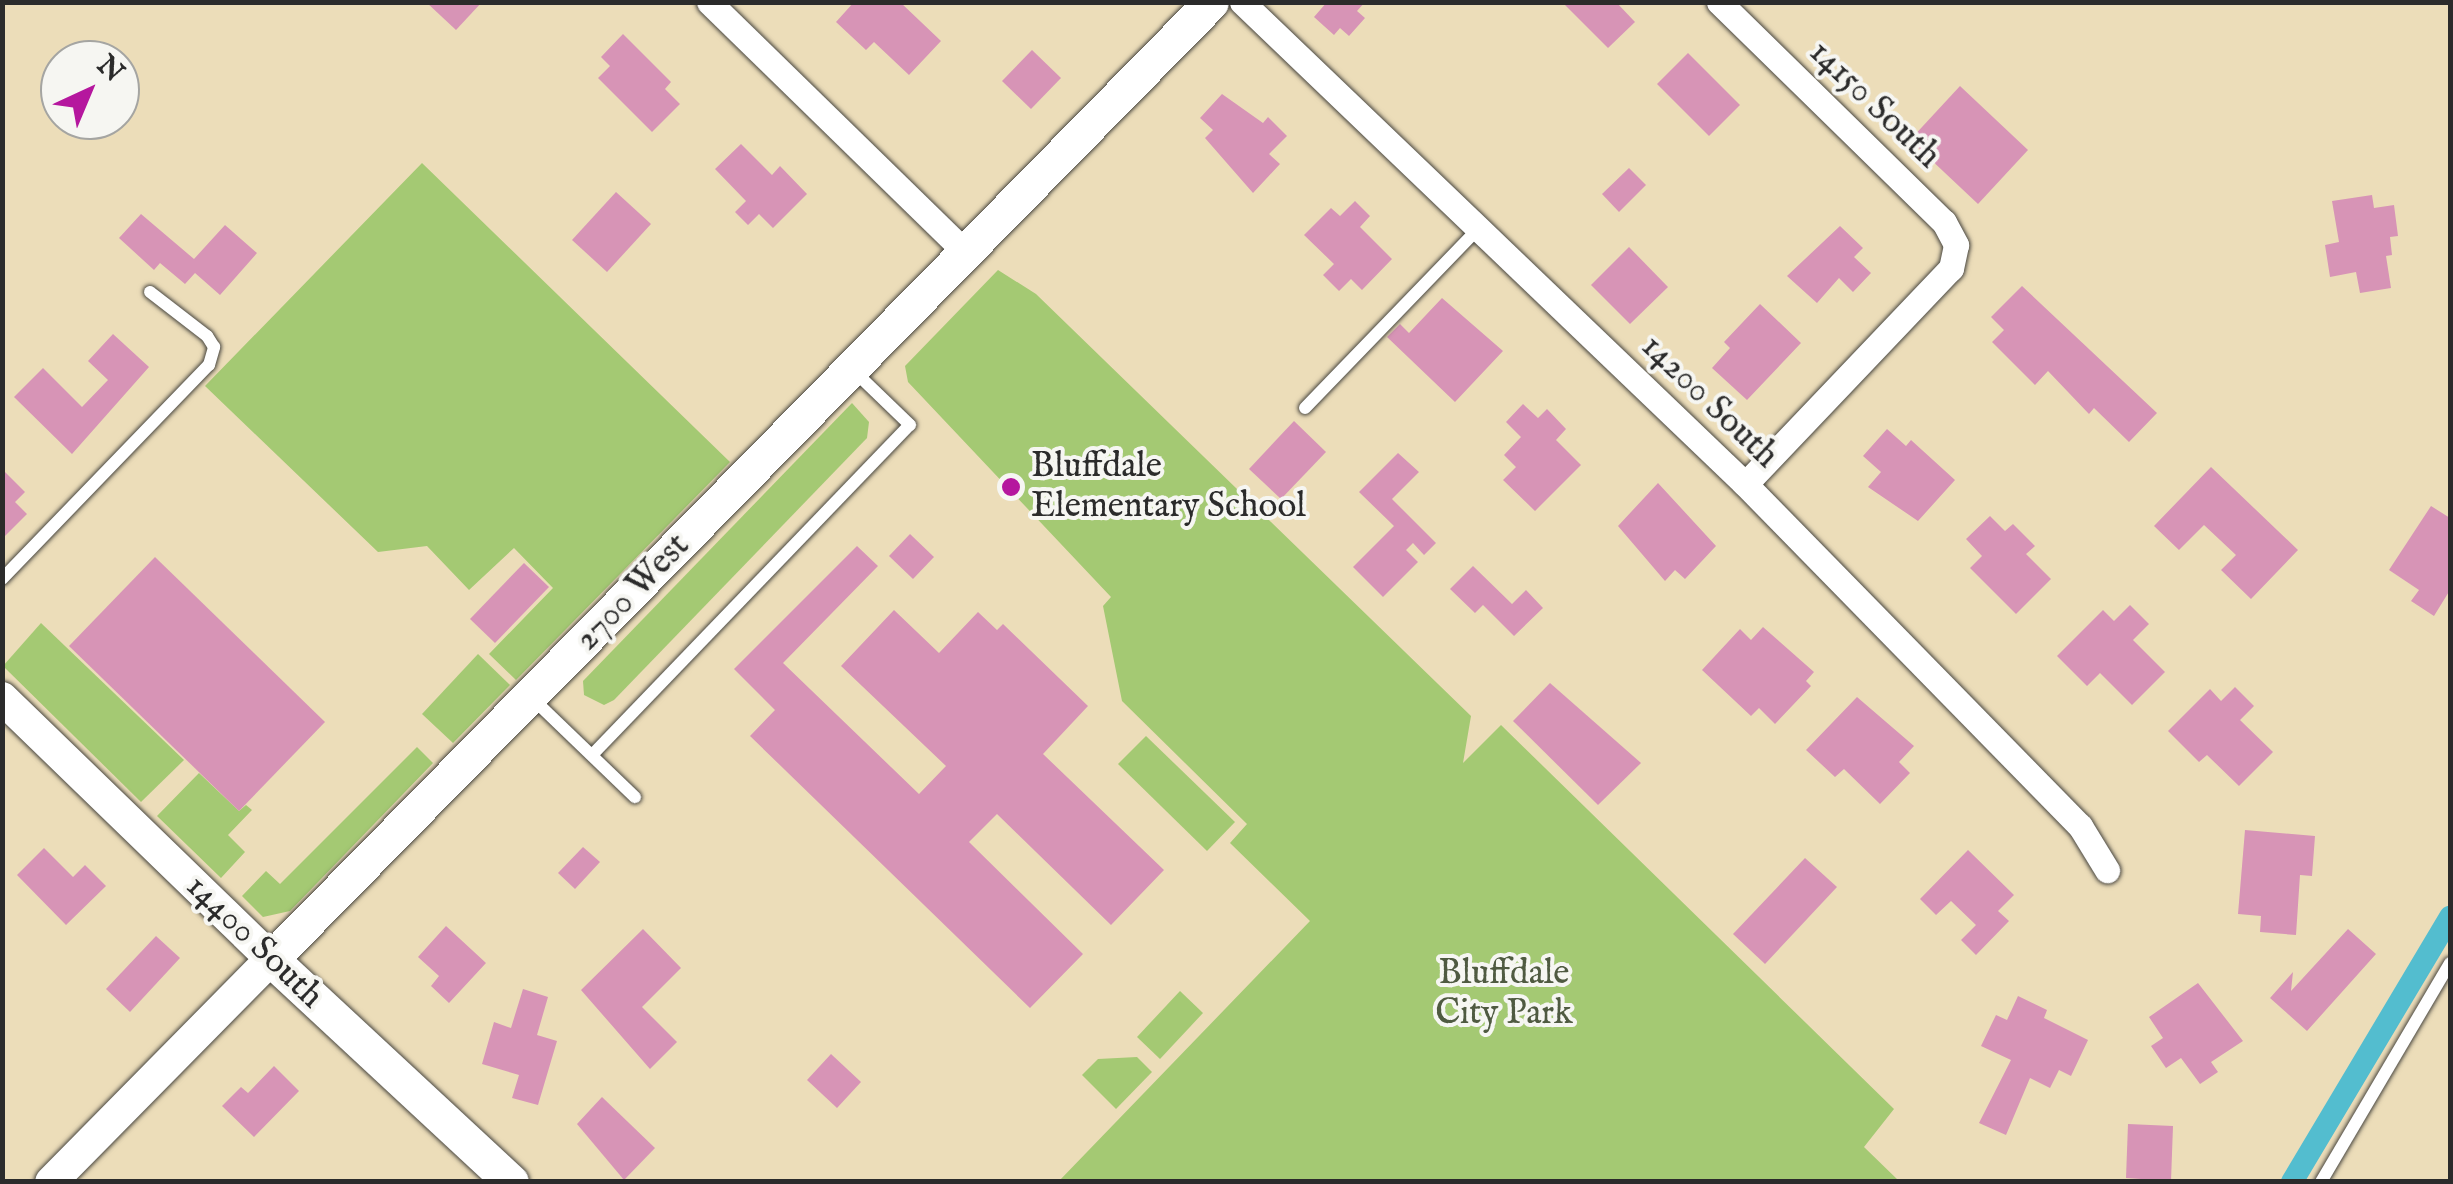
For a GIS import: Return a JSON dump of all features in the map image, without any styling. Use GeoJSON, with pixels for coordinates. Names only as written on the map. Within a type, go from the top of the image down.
{"type":"FeatureCollection","features":[{"type":"Feature","properties":{"kind":"main road","name":"2700 West"},"geometry":{"type":"LineString","coordinates":[[272,958],[532,698],[850,367],[1211,2]]}},
{"type":"Feature","properties":{"kind":"main road","name":"14400 South"},"geometry":{"type":"LineString","coordinates":[[272,958],[511,1182]]}},
{"type":"Feature","properties":{"kind":"street"},"geometry":{"type":"LineString","coordinates":[[709,2],[964,252]]}},
{"type":"Feature","properties":{"kind":"street","name":"14200 South"},"geometry":{"type":"LineString","coordinates":[[1242,2],[1744,484],[2080,826],[2106,870]]}},
{"type":"Feature","properties":{"kind":"street","name":"14150 South"},"geometry":{"type":"LineString","coordinates":[[1719,2],[1944,222],[1956,245],[1951,268],[1744,484]]}},
{"type":"Feature","properties":{"kind":"street","name":"14400 South"},"geometry":{"type":"LineString","coordinates":[[2,698],[272,958]]}},
{"type":"Feature","properties":{"kind":"street","name":"2700 West"},"geometry":{"type":"LineString","coordinates":[[52,1182],[272,958]]}},
{"type":"Feature","properties":{"kind":"lane"},"geometry":{"type":"LineString","coordinates":[[1305,408],[1478,229]]}},
{"type":"Feature","properties":{"kind":"lane"},"geometry":{"type":"LineString","coordinates":[[2,579],[209,365],[214,347],[208,336],[150,292]]}},
{"type":"Feature","properties":{"kind":"lane"},"geometry":{"type":"LineString","coordinates":[[592,754],[910,425],[850,367]]}},
{"type":"Feature","properties":{"kind":"lane"},"geometry":{"type":"LineString","coordinates":[[532,698],[635,797]]}},
{"type":"Feature","properties":{"kind":"lane"},"geometry":{"type":"LineString","coordinates":[[2322,1182],[2450,962]]}},
{"type":"Feature","properties":{"kind":"green space"},"geometry":{"type":"Polygon","coordinates":[[[422,163],[730,462],[516,680],[489,654],[553,588],[514,548],[469,590],[427,546],[378,552],[205,386],[422,163]]]}},
{"type":"Feature","properties":{"kind":"green space","name":"Bluffdale City Park"},"geometry":{"type":"Polygon","coordinates":[[[998,270],[1036,294],[1471,716],[1463,763],[1501,725],[1894,1109],[1864,1147],[1899,1181],[1059,1181],[1310,921],[1230,843],[1247,824],[1122,701],[1103,606],[1111,597],[908,382],[905,366],[998,270]]]}},
{"type":"Feature","properties":{"kind":"green space"},"geometry":{"type":"Polygon","coordinates":[[[852,403],[869,422],[867,438],[614,700],[604,705],[584,695],[583,681],[852,403]]]}},
{"type":"Feature","properties":{"kind":"green space"},"geometry":{"type":"Polygon","coordinates":[[[41,623],[184,760],[141,802],[3,666],[41,623]]]}},
{"type":"Feature","properties":{"kind":"green space"},"geometry":{"type":"Polygon","coordinates":[[[478,654],[510,685],[453,743],[422,714],[478,654]]]}},
{"type":"Feature","properties":{"kind":"green space"},"geometry":{"type":"Polygon","coordinates":[[[1146,736],[1235,822],[1207,851],[1118,764],[1146,736]]]}},
{"type":"Feature","properties":{"kind":"green space"},"geometry":{"type":"Polygon","coordinates":[[[417,747],[433,763],[290,911],[263,917],[242,896],[266,871],[280,884],[417,747]]]}},
{"type":"Feature","properties":{"kind":"green space"},"geometry":{"type":"Polygon","coordinates":[[[199,773],[239,811],[246,805],[252,810],[228,835],[245,852],[221,878],[157,816],[199,773]]]}},
{"type":"Feature","properties":{"kind":"green space"},"geometry":{"type":"Polygon","coordinates":[[[1180,991],[1203,1013],[1160,1059],[1137,1037],[1180,991]]]}},
{"type":"Feature","properties":{"kind":"green space"},"geometry":{"type":"Polygon","coordinates":[[[1137,1057],[1152,1072],[1116,1109],[1082,1075],[1098,1059],[1137,1057]]]}},
{"type":"Feature","properties":{"kind":"building"},"geometry":{"type":"Polygon","coordinates":[[[426,2],[482,2],[456,30],[426,2]]]}},
{"type":"Feature","properties":{"kind":"building"},"geometry":{"type":"Polygon","coordinates":[[[854,2],[900,2],[941,41],[909,75],[874,42],[866,50],[836,22],[854,2]]]}},
{"type":"Feature","properties":{"kind":"building"},"geometry":{"type":"Polygon","coordinates":[[[1327,2],[1365,2],[1357,11],[1365,18],[1349,36],[1340,28],[1334,35],[1314,17],[1327,2]]]}},
{"type":"Feature","properties":{"kind":"building"},"geometry":{"type":"Polygon","coordinates":[[[1562,2],[1616,2],[1635,22],[1608,48],[1562,2]]]}},
{"type":"Feature","properties":{"kind":"building"},"geometry":{"type":"Polygon","coordinates":[[[623,34],[671,82],[665,89],[680,104],[652,132],[598,78],[610,66],[601,57],[623,34]]]}},
{"type":"Feature","properties":{"kind":"building"},"geometry":{"type":"Polygon","coordinates":[[[1032,50],[1061,78],[1031,109],[1002,81],[1032,50]]]}},
{"type":"Feature","properties":{"kind":"building"},"geometry":{"type":"Polygon","coordinates":[[[1688,53],[1740,105],[1709,136],[1657,84],[1688,53]]]}},
{"type":"Feature","properties":{"kind":"building"},"geometry":{"type":"Polygon","coordinates":[[[1960,86],[2028,150],[1978,204],[1910,140],[1960,86]]]}},
{"type":"Feature","properties":{"kind":"building"},"geometry":{"type":"Polygon","coordinates":[[[1222,94],[1263,123],[1268,117],[1287,136],[1269,154],[1280,164],[1253,193],[1205,138],[1213,130],[1200,118],[1222,94]]]}},
{"type":"Feature","properties":{"kind":"building"},"geometry":{"type":"Polygon","coordinates":[[[741,144],[772,175],[780,166],[807,194],[773,228],[759,214],[748,225],[735,212],[746,201],[715,169],[741,144]]]}},
{"type":"Feature","properties":{"kind":"building"},"geometry":{"type":"Polygon","coordinates":[[[1629,168],[1646,185],[1619,212],[1602,194],[1629,168]]]}},
{"type":"Feature","properties":{"kind":"building"},"geometry":{"type":"Polygon","coordinates":[[[616,192],[651,224],[607,272],[572,240],[616,192]]]}},
{"type":"Feature","properties":{"kind":"building"},"geometry":{"type":"Polygon","coordinates":[[[2372,195],[2374,208],[2394,205],[2398,236],[2390,237],[2392,255],[2386,256],[2391,288],[2360,293],[2356,272],[2330,277],[2325,245],[2339,242],[2332,201],[2372,195]]]}},
{"type":"Feature","properties":{"kind":"building"},"geometry":{"type":"Polygon","coordinates":[[[1355,201],[1370,216],[1360,227],[1392,259],[1362,290],[1351,279],[1339,291],[1323,275],[1334,264],[1304,235],[1331,208],[1340,216],[1355,201]]]}},
{"type":"Feature","properties":{"kind":"building"},"geometry":{"type":"Polygon","coordinates":[[[141,214],[194,259],[225,225],[257,253],[220,295],[195,273],[185,284],[160,263],[154,270],[119,238],[141,214]]]}},
{"type":"Feature","properties":{"kind":"building"},"geometry":{"type":"Polygon","coordinates":[[[1840,226],[1863,248],[1854,257],[1871,273],[1853,292],[1839,278],[1817,303],[1787,276],[1840,226]]]}},
{"type":"Feature","properties":{"kind":"building"},"geometry":{"type":"Polygon","coordinates":[[[1629,247],[1668,287],[1630,324],[1591,285],[1629,247]]]}},
{"type":"Feature","properties":{"kind":"building"},"geometry":{"type":"Polygon","coordinates":[[[2022,286],[2157,413],[2129,442],[2094,408],[2089,414],[2048,371],[2035,385],[1992,342],[2004,330],[1991,317],[2022,286]]]}},
{"type":"Feature","properties":{"kind":"building"},"geometry":{"type":"Polygon","coordinates":[[[1442,298],[1503,351],[1455,402],[1387,337],[1400,324],[1409,333],[1442,298]]]}},
{"type":"Feature","properties":{"kind":"building"},"geometry":{"type":"Polygon","coordinates":[[[1760,304],[1801,343],[1747,400],[1712,368],[1730,348],[1724,342],[1760,304]]]}},
{"type":"Feature","properties":{"kind":"building"},"geometry":{"type":"Polygon","coordinates":[[[113,334],[149,367],[72,454],[14,397],[43,368],[82,407],[108,380],[88,361],[113,334]]]}},
{"type":"Feature","properties":{"kind":"building"},"geometry":{"type":"Polygon","coordinates":[[[1523,404],[1538,418],[1547,409],[1566,429],[1556,440],[1581,465],[1535,511],[1503,480],[1516,467],[1504,455],[1521,437],[1506,422],[1523,404]]]}},
{"type":"Feature","properties":{"kind":"building"},"geometry":{"type":"Polygon","coordinates":[[[1294,421],[1326,452],[1281,499],[1249,469],[1294,421]]]}},
{"type":"Feature","properties":{"kind":"building"},"geometry":{"type":"Polygon","coordinates":[[[1887,429],[1906,446],[1911,440],[1955,480],[1918,521],[1868,487],[1881,472],[1863,456],[1887,429]]]}},
{"type":"Feature","properties":{"kind":"building"},"geometry":{"type":"Polygon","coordinates":[[[1398,453],[1419,472],[1392,499],[1436,543],[1424,555],[1413,543],[1406,550],[1418,562],[1383,597],[1353,567],[1394,526],[1359,492],[1398,453]]]}},
{"type":"Feature","properties":{"kind":"building"},"geometry":{"type":"Polygon","coordinates":[[[2211,467],[2298,550],[2251,599],[2221,570],[2236,555],[2204,525],[2179,550],[2154,526],[2211,467]]]}},
{"type":"Feature","properties":{"kind":"building"},"geometry":{"type":"Polygon","coordinates":[[[2,469],[25,492],[15,502],[27,514],[2,539],[2,469]]]}},
{"type":"Feature","properties":{"kind":"building"},"geometry":{"type":"Polygon","coordinates":[[[1658,483],[1716,546],[1685,579],[1675,570],[1665,581],[1618,526],[1658,483]]]}},
{"type":"Feature","properties":{"kind":"building"},"geometry":{"type":"Polygon","coordinates":[[[2431,506],[2450,518],[2450,590],[2434,616],[2411,601],[2419,590],[2389,570],[2431,506]]]}},
{"type":"Feature","properties":{"kind":"building"},"geometry":{"type":"Polygon","coordinates":[[[1990,516],[2005,531],[2013,524],[2035,546],[2026,554],[2051,579],[2016,614],[1970,568],[1982,556],[1966,539],[1990,516]]]}},
{"type":"Feature","properties":{"kind":"building"},"geometry":{"type":"Polygon","coordinates":[[[910,534],[934,557],[913,579],[889,556],[910,534]]]}},
{"type":"Feature","properties":{"kind":"building"},"geometry":{"type":"Polygon","coordinates":[[[857,546],[878,566],[783,663],[919,794],[946,766],[841,666],[894,610],[939,653],[978,612],[997,630],[1003,624],[1088,706],[1043,754],[1164,870],[1111,925],[997,814],[969,842],[1083,954],[1030,1008],[750,736],[775,710],[734,669],[857,546]]]}},
{"type":"Feature","properties":{"kind":"building"},"geometry":{"type":"Polygon","coordinates":[[[155,557],[325,722],[239,811],[69,646],[155,557]]]}},
{"type":"Feature","properties":{"kind":"building"},"geometry":{"type":"Polygon","coordinates":[[[524,563],[549,587],[495,643],[470,619],[524,563]]]}},
{"type":"Feature","properties":{"kind":"building"},"geometry":{"type":"Polygon","coordinates":[[[1473,566],[1512,604],[1526,590],[1543,608],[1514,636],[1483,605],[1475,613],[1450,589],[1473,566]]]}},
{"type":"Feature","properties":{"kind":"building"},"geometry":{"type":"Polygon","coordinates":[[[2130,605],[2149,624],[2133,640],[2165,672],[2132,705],[2100,673],[2087,686],[2057,656],[2103,610],[2114,621],[2130,605]]]}},
{"type":"Feature","properties":{"kind":"building"},"geometry":{"type":"Polygon","coordinates":[[[1763,627],[1814,672],[1806,681],[1811,686],[1775,724],[1759,708],[1751,716],[1702,670],[1740,629],[1751,640],[1763,627]]]}},
{"type":"Feature","properties":{"kind":"building"},"geometry":{"type":"Polygon","coordinates":[[[1550,683],[1641,763],[1598,805],[1513,721],[1550,683]]]}},
{"type":"Feature","properties":{"kind":"building"},"geometry":{"type":"Polygon","coordinates":[[[2235,687],[2254,706],[2240,720],[2273,752],[2239,786],[2207,755],[2199,762],[2168,731],[2210,689],[2221,701],[2235,687]]]}},
{"type":"Feature","properties":{"kind":"building"},"geometry":{"type":"Polygon","coordinates":[[[1857,697],[1914,746],[1899,762],[1910,773],[1880,804],[1844,769],[1835,777],[1806,750],[1857,697]]]}},
{"type":"Feature","properties":{"kind":"building"},"geometry":{"type":"Polygon","coordinates":[[[2245,830],[2315,836],[2312,876],[2300,875],[2296,935],[2260,932],[2261,916],[2238,914],[2245,830]]]}},
{"type":"Feature","properties":{"kind":"building"},"geometry":{"type":"Polygon","coordinates":[[[583,847],[600,862],[575,889],[558,873],[583,847]]]}},
{"type":"Feature","properties":{"kind":"building"},"geometry":{"type":"Polygon","coordinates":[[[44,848],[73,877],[85,865],[106,886],[66,925],[17,875],[44,848]]]}},
{"type":"Feature","properties":{"kind":"building"},"geometry":{"type":"Polygon","coordinates":[[[1968,850],[2014,895],[1998,911],[2009,921],[1976,955],[1961,940],[1976,925],[1951,901],[1936,915],[1920,899],[1968,850]]]}},
{"type":"Feature","properties":{"kind":"building"},"geometry":{"type":"Polygon","coordinates":[[[1805,858],[1837,887],[1765,964],[1733,934],[1805,858]]]}},
{"type":"Feature","properties":{"kind":"building"},"geometry":{"type":"Polygon","coordinates":[[[446,926],[486,963],[449,1003],[431,986],[439,976],[418,957],[446,926]]]}},
{"type":"Feature","properties":{"kind":"building"},"geometry":{"type":"Polygon","coordinates":[[[643,929],[681,968],[642,1007],[677,1042],[650,1069],[581,990],[643,929]]]}},
{"type":"Feature","properties":{"kind":"building"},"geometry":{"type":"Polygon","coordinates":[[[2348,929],[2376,954],[2307,1031],[2270,998],[2293,972],[2291,991],[2348,929]]]}},
{"type":"Feature","properties":{"kind":"building"},"geometry":{"type":"Polygon","coordinates":[[[156,936],[180,958],[130,1012],[106,989],[156,936]]]}},
{"type":"Feature","properties":{"kind":"building"},"geometry":{"type":"Polygon","coordinates":[[[2198,983],[2243,1041],[2211,1062],[2218,1072],[2200,1084],[2181,1058],[2166,1068],[2151,1046],[2163,1038],[2149,1017],[2198,983]]]}},
{"type":"Feature","properties":{"kind":"building"},"geometry":{"type":"Polygon","coordinates":[[[523,989],[548,997],[537,1035],[557,1041],[538,1105],[512,1098],[519,1075],[482,1064],[494,1022],[511,1028],[523,989]]]}},
{"type":"Feature","properties":{"kind":"building"},"geometry":{"type":"Polygon","coordinates":[[[2018,996],[2047,1010],[2044,1018],[2088,1040],[2071,1076],[2059,1070],[2050,1088],[2030,1078],[2006,1135],[1979,1123],[2011,1060],[1981,1046],[1996,1015],[2007,1020],[2018,996]]]}},
{"type":"Feature","properties":{"kind":"building"},"geometry":{"type":"Polygon","coordinates":[[[831,1054],[861,1082],[837,1108],[807,1080],[831,1054]]]}},
{"type":"Feature","properties":{"kind":"building"},"geometry":{"type":"Polygon","coordinates":[[[274,1066],[299,1091],[254,1137],[222,1106],[241,1087],[248,1093],[274,1066]]]}},
{"type":"Feature","properties":{"kind":"building"},"geometry":{"type":"Polygon","coordinates":[[[602,1097],[655,1148],[624,1180],[577,1124],[602,1097]]]}},
{"type":"Feature","properties":{"kind":"building"},"geometry":{"type":"Polygon","coordinates":[[[2128,1124],[2173,1126],[2171,1181],[2126,1178],[2128,1124]]]}},
{"type":"Feature","properties":{"kind":"waterway"},"geometry":{"type":"LineString","coordinates":[[2292,1182],[2450,917]]}},
{"type":"Feature","properties":{"kind":"place","name":"Bluffdale Elementary School"},"geometry":{"type":"Point","coordinates":[1011,487]}}]}
